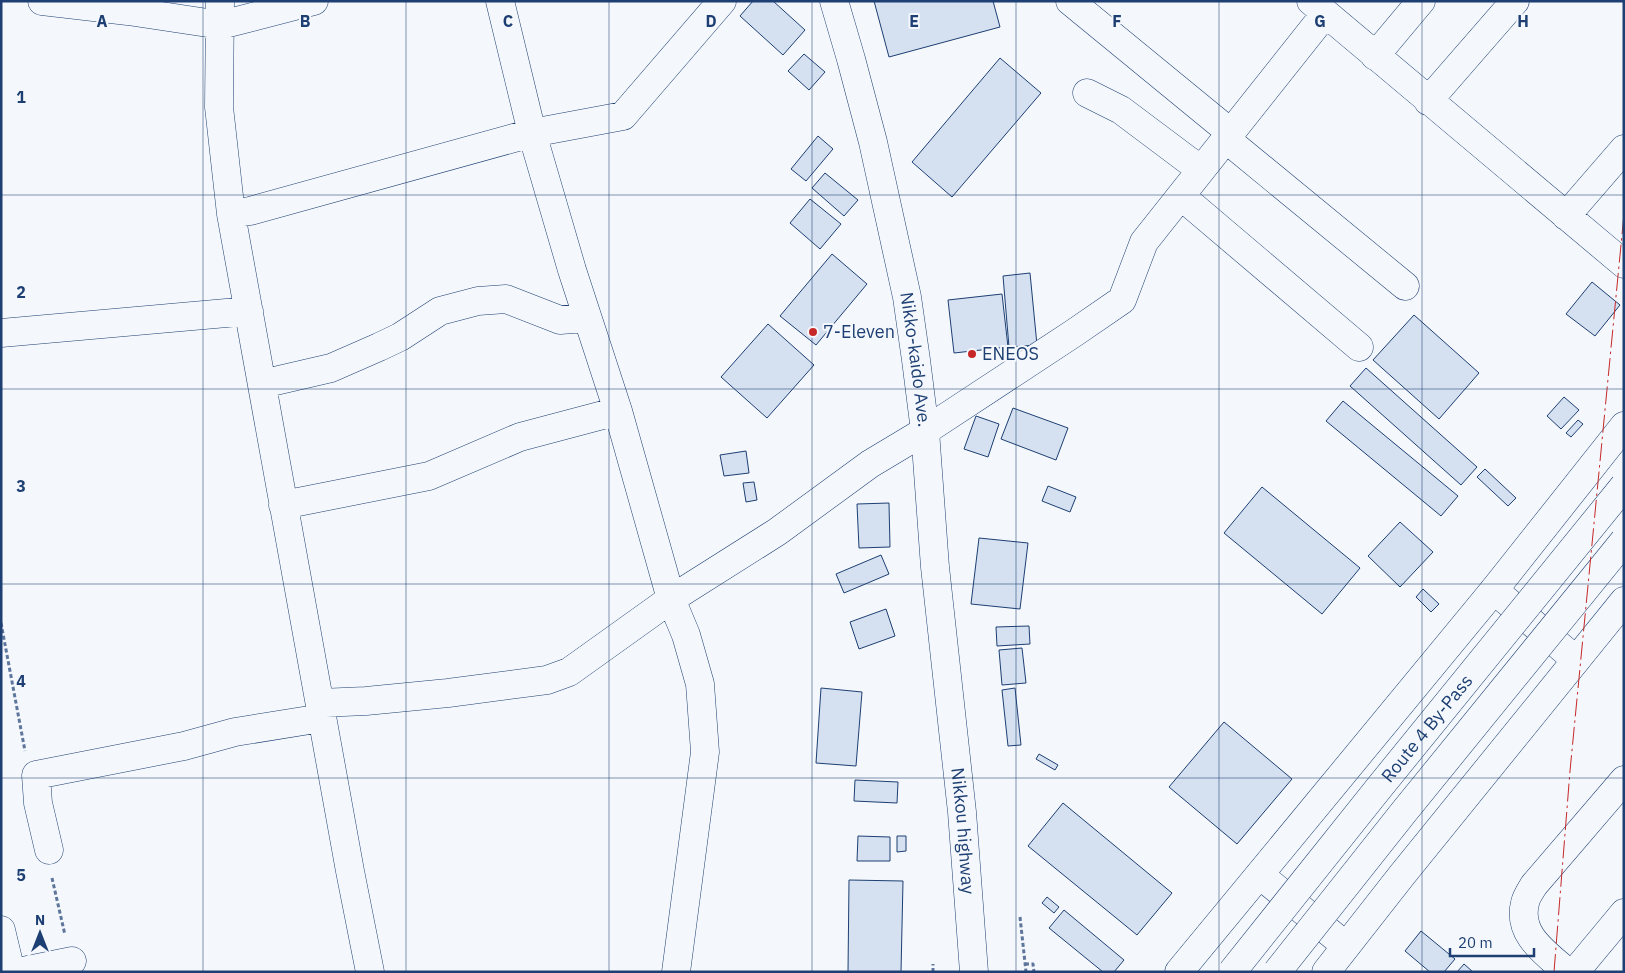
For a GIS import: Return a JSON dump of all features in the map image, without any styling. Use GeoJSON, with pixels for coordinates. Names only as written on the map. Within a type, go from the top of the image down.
{"type":"FeatureCollection","features":[{"type":"Feature","properties":{"kind":"main road"},"geometry":{"type":"LineString","coordinates":[[42,1],[128,11],[220,13],[314,1]]}},
{"type":"Feature","properties":{"kind":"main road"},"geometry":{"type":"LineString","coordinates":[[500,1],[532,133],[586,318],[618,411],[671,599],[686,635],[700,684],[704,752],[676,972]]}},
{"type":"Feature","properties":{"kind":"main road"},"geometry":{"type":"LineString","coordinates":[[231,214],[250,211],[532,133],[623,116],[722,1]]}},
{"type":"Feature","properties":{"kind":"main road","name":"Nikko-kaido Ave."},"geometry":{"type":"LineString","coordinates":[[834,1],[863,105],[894,233],[908,306],[925,431],[935,567],[962,812],[970,939],[974,972]]}},
{"type":"Feature","properties":{"kind":"main road"},"geometry":{"type":"LineString","coordinates":[[1070,1],[1405,286]]}},
{"type":"Feature","properties":{"kind":"main road"},"geometry":{"type":"LineString","coordinates":[[1375,56],[1421,1]]}},
{"type":"Feature","properties":{"kind":"main road"},"geometry":{"type":"LineString","coordinates":[[1428,101],[1515,1]]}},
{"type":"Feature","properties":{"kind":"main road"},"geometry":{"type":"LineString","coordinates":[[49,850],[38,804],[36,775],[184,746],[321,711],[384,700],[547,680],[569,672],[671,599],[777,532],[870,464],[925,431],[1122,300],[1144,242],[1159,220],[1181,196],[1229,136],[1318,8],[1624,264]]}},
{"type":"Feature","properties":{"kind":"main road"},"geometry":{"type":"LineString","coordinates":[[220,13],[219,107],[231,214],[370,972]]}},
{"type":"Feature","properties":{"kind":"main road"},"geometry":{"type":"LineString","coordinates":[[1086,93],[1121,110],[1201,170]]}},
{"type":"Feature","properties":{"kind":"main road"},"geometry":{"type":"LineString","coordinates":[[1566,216],[1624,149]]}},
{"type":"Feature","properties":{"kind":"main road"},"geometry":{"type":"LineString","coordinates":[[1181,196],[1359,347]]}},
{"type":"Feature","properties":{"kind":"main road"},"geometry":{"type":"LineString","coordinates":[[262,384],[331,368],[400,337],[440,311],[478,301],[506,299],[560,320],[586,318]]}},
{"type":"Feature","properties":{"kind":"main road"},"geometry":{"type":"LineString","coordinates":[[1,333],[248,311]]}},
{"type":"Feature","properties":{"kind":"main road"},"geometry":{"type":"LineString","coordinates":[[283,505],[430,476],[520,437],[618,411]]}},
{"type":"Feature","properties":{"kind":"main road"},"geometry":{"type":"LineString","coordinates":[[1179,972],[1494,590],[1624,426]]}},
{"type":"Feature","properties":{"kind":"main road","name":"Route 4 By-Pass"},"geometry":{"type":"LineString","coordinates":[[1232,972],[1624,486]]}},
{"type":"Feature","properties":{"kind":"main road","name":"Route 4 By-Pass"},"geometry":{"type":"LineString","coordinates":[[1277,972],[1403,813],[1624,541]]}},
{"type":"Feature","properties":{"kind":"main road"},"geometry":{"type":"LineString","coordinates":[[1494,590],[1576,660]]}},
{"type":"Feature","properties":{"kind":"main road"},"geometry":{"type":"LineString","coordinates":[[1326,972],[1408,867],[1624,600]]}},
{"type":"Feature","properties":{"kind":"main road"},"geometry":{"type":"LineString","coordinates":[[1567,972],[1535,944],[1524,925],[1525,902],[1534,885],[1624,780]]}},
{"type":"Feature","properties":{"kind":"main road"},"geometry":{"type":"LineString","coordinates":[[1260,875],[1346,946]]}},
{"type":"Feature","properties":{"kind":"main road"},"geometry":{"type":"LineString","coordinates":[[1575,972],[1624,913]]}},
{"type":"Feature","properties":{"kind":"main road"},"geometry":{"type":"LineString","coordinates":[[1,930],[11,972]]}},
{"type":"Feature","properties":{"kind":"main road"},"geometry":{"type":"LineString","coordinates":[[960,972],[970,939]]}},
{"type":"Feature","properties":{"kind":"main road"},"geometry":{"type":"LineString","coordinates":[[970,939],[983,972]]}},
{"type":"Feature","properties":{"kind":"main road"},"geometry":{"type":"LineString","coordinates":[[18,972],[60,964]]}},
{"type":"Feature","properties":{"kind":"path"},"geometry":{"type":"LineString","coordinates":[[1,623],[28,769],[36,775]]}},
{"type":"Feature","properties":{"kind":"path"},"geometry":{"type":"LineString","coordinates":[[49,850],[46,856],[60,964]]}},
{"type":"Feature","properties":{"kind":"path"},"geometry":{"type":"LineString","coordinates":[[1020,917],[1026,972]]}},
{"type":"Feature","properties":{"kind":"path"},"geometry":{"type":"LineString","coordinates":[[933,972],[934,964]]}},
{"type":"Feature","properties":{"kind":"path"},"geometry":{"type":"LineString","coordinates":[[1025,964],[1033,964],[1034,972]]}},
{"type":"Feature","properties":{"kind":"building"},"geometry":{"type":"Polygon","coordinates":[[[753,1],[773,1],[805,30],[783,55],[740,16],[753,1]]]}},
{"type":"Feature","properties":{"kind":"building"},"geometry":{"type":"Polygon","coordinates":[[[874,1],[993,1],[1000,27],[889,57],[874,1]]]}},
{"type":"Feature","properties":{"kind":"building"},"geometry":{"type":"Polygon","coordinates":[[[804,54],[825,72],[809,90],[788,71],[804,54]]]}},
{"type":"Feature","properties":{"kind":"building"},"geometry":{"type":"Polygon","coordinates":[[[1000,58],[1041,93],[952,197],[912,162],[1000,58]]]}},
{"type":"Feature","properties":{"kind":"building"},"geometry":{"type":"Polygon","coordinates":[[[818,136],[833,149],[806,181],[791,169],[818,136]]]}},
{"type":"Feature","properties":{"kind":"building"},"geometry":{"type":"Polygon","coordinates":[[[825,173],[858,200],[844,216],[812,188],[825,173]]]}},
{"type":"Feature","properties":{"kind":"building"},"geometry":{"type":"Polygon","coordinates":[[[810,199],[841,224],[820,249],[790,223],[810,199]]]}},
{"type":"Feature","properties":{"kind":"building"},"geometry":{"type":"Polygon","coordinates":[[[832,254],[867,284],[816,345],[780,316],[832,254]]]}},
{"type":"Feature","properties":{"kind":"building"},"geometry":{"type":"Polygon","coordinates":[[[1030,273],[1037,345],[1009,347],[1003,276],[1030,273]]]}},
{"type":"Feature","properties":{"kind":"building"},"geometry":{"type":"Polygon","coordinates":[[[1592,282],[1620,305],[1595,336],[1566,314],[1592,282]]]}},
{"type":"Feature","properties":{"kind":"building"},"geometry":{"type":"Polygon","coordinates":[[[1002,294],[1008,347],[954,353],[948,300],[1002,294]]]}},
{"type":"Feature","properties":{"kind":"building"},"geometry":{"type":"Polygon","coordinates":[[[1414,315],[1479,373],[1439,419],[1373,360],[1414,315]]]}},
{"type":"Feature","properties":{"kind":"building"},"geometry":{"type":"Polygon","coordinates":[[[768,324],[814,365],[767,418],[721,377],[768,324]]]}},
{"type":"Feature","properties":{"kind":"building"},"geometry":{"type":"Polygon","coordinates":[[[1366,368],[1477,467],[1461,485],[1350,386],[1366,368]]]}},
{"type":"Feature","properties":{"kind":"building"},"geometry":{"type":"Polygon","coordinates":[[[1564,397],[1579,410],[1561,429],[1547,416],[1564,397]]]}},
{"type":"Feature","properties":{"kind":"building"},"geometry":{"type":"Polygon","coordinates":[[[1343,401],[1458,496],[1441,516],[1326,421],[1343,401]]]}},
{"type":"Feature","properties":{"kind":"building"},"geometry":{"type":"Polygon","coordinates":[[[1013,408],[1068,428],[1056,460],[1001,439],[1013,408]]]}},
{"type":"Feature","properties":{"kind":"building"},"geometry":{"type":"Polygon","coordinates":[[[976,416],[999,424],[988,457],[964,449],[976,416]]]}},
{"type":"Feature","properties":{"kind":"building"},"geometry":{"type":"Polygon","coordinates":[[[1578,420],[1583,424],[1571,437],[1566,433],[1578,420]]]}},
{"type":"Feature","properties":{"kind":"building"},"geometry":{"type":"Polygon","coordinates":[[[746,451],[749,473],[724,476],[720,455],[746,451]]]}},
{"type":"Feature","properties":{"kind":"building"},"geometry":{"type":"Polygon","coordinates":[[[1485,469],[1516,498],[1508,506],[1477,477],[1485,469]]]}},
{"type":"Feature","properties":{"kind":"building"},"geometry":{"type":"Polygon","coordinates":[[[754,482],[757,500],[746,502],[743,483],[754,482]]]}},
{"type":"Feature","properties":{"kind":"building"},"geometry":{"type":"Polygon","coordinates":[[[1048,486],[1076,497],[1070,512],[1042,501],[1048,486]]]}},
{"type":"Feature","properties":{"kind":"building"},"geometry":{"type":"Polygon","coordinates":[[[1262,487],[1360,568],[1322,614],[1224,533],[1262,487]]]}},
{"type":"Feature","properties":{"kind":"building"},"geometry":{"type":"Polygon","coordinates":[[[889,503],[890,547],[859,548],[857,504],[889,503]]]}},
{"type":"Feature","properties":{"kind":"building"},"geometry":{"type":"Polygon","coordinates":[[[1400,522],[1433,552],[1400,587],[1368,556],[1400,522]]]}},
{"type":"Feature","properties":{"kind":"building"},"geometry":{"type":"Polygon","coordinates":[[[979,538],[1028,543],[1020,609],[971,604],[979,538]]]}},
{"type":"Feature","properties":{"kind":"building"},"geometry":{"type":"Polygon","coordinates":[[[881,555],[889,574],[844,593],[836,574],[881,555]]]}},
{"type":"Feature","properties":{"kind":"building"},"geometry":{"type":"Polygon","coordinates":[[[1423,589],[1439,604],[1431,612],[1416,597],[1423,589]]]}},
{"type":"Feature","properties":{"kind":"building"},"geometry":{"type":"Polygon","coordinates":[[[886,609],[895,636],[859,649],[850,622],[886,609]]]}},
{"type":"Feature","properties":{"kind":"building"},"geometry":{"type":"Polygon","coordinates":[[[1029,626],[1030,644],[997,646],[996,627],[1029,626]]]}},
{"type":"Feature","properties":{"kind":"building"},"geometry":{"type":"Polygon","coordinates":[[[1022,648],[1026,683],[1002,685],[999,650],[1022,648]]]}},
{"type":"Feature","properties":{"kind":"building"},"geometry":{"type":"Polygon","coordinates":[[[821,688],[862,692],[856,766],[816,763],[821,688]]]}},
{"type":"Feature","properties":{"kind":"building"},"geometry":{"type":"Polygon","coordinates":[[[1015,688],[1021,745],[1008,746],[1002,690],[1015,688]]]}},
{"type":"Feature","properties":{"kind":"building"},"geometry":{"type":"Polygon","coordinates":[[[1224,722],[1292,779],[1237,844],[1169,787],[1224,722]]]}},
{"type":"Feature","properties":{"kind":"building"},"geometry":{"type":"Polygon","coordinates":[[[1039,754],[1058,765],[1055,770],[1036,759],[1039,754]]]}},
{"type":"Feature","properties":{"kind":"building"},"geometry":{"type":"Polygon","coordinates":[[[855,780],[898,782],[897,803],[854,801],[855,780]]]}},
{"type":"Feature","properties":{"kind":"building"},"geometry":{"type":"Polygon","coordinates":[[[1063,803],[1172,893],[1137,935],[1028,846],[1063,803]]]}},
{"type":"Feature","properties":{"kind":"building"},"geometry":{"type":"Polygon","coordinates":[[[858,836],[890,837],[890,861],[857,861],[858,836]]]}},
{"type":"Feature","properties":{"kind":"building"},"geometry":{"type":"Polygon","coordinates":[[[897,836],[906,836],[906,851],[897,852],[897,836]]]}},
{"type":"Feature","properties":{"kind":"building"},"geometry":{"type":"Polygon","coordinates":[[[849,880],[903,881],[901,972],[848,972],[849,880]]]}},
{"type":"Feature","properties":{"kind":"building"},"geometry":{"type":"Polygon","coordinates":[[[1047,897],[1059,907],[1054,913],[1042,903],[1047,897]]]}},
{"type":"Feature","properties":{"kind":"building"},"geometry":{"type":"Polygon","coordinates":[[[1064,910],[1124,960],[1114,972],[1103,972],[1049,928],[1064,910]]]}},
{"type":"Feature","properties":{"kind":"building"},"geometry":{"type":"Polygon","coordinates":[[[1421,931],[1455,959],[1444,972],[1430,972],[1405,951],[1421,931]]]}},
{"type":"Feature","properties":{"kind":"building"},"geometry":{"type":"Polygon","coordinates":[[[1464,964],[1473,972],[1457,972],[1464,964]]]}},
{"type":"Feature","properties":{"kind":"power"},"geometry":{"type":"LineString","coordinates":[[1554,972],[1570,771],[1624,214]]}},
{"type":"Feature","properties":{"kind":"place","name":"7-Eleven"},"geometry":{"type":"Point","coordinates":[813,332]}},
{"type":"Feature","properties":{"kind":"place","name":"ENEOS"},"geometry":{"type":"Point","coordinates":[972,354]}}]}
